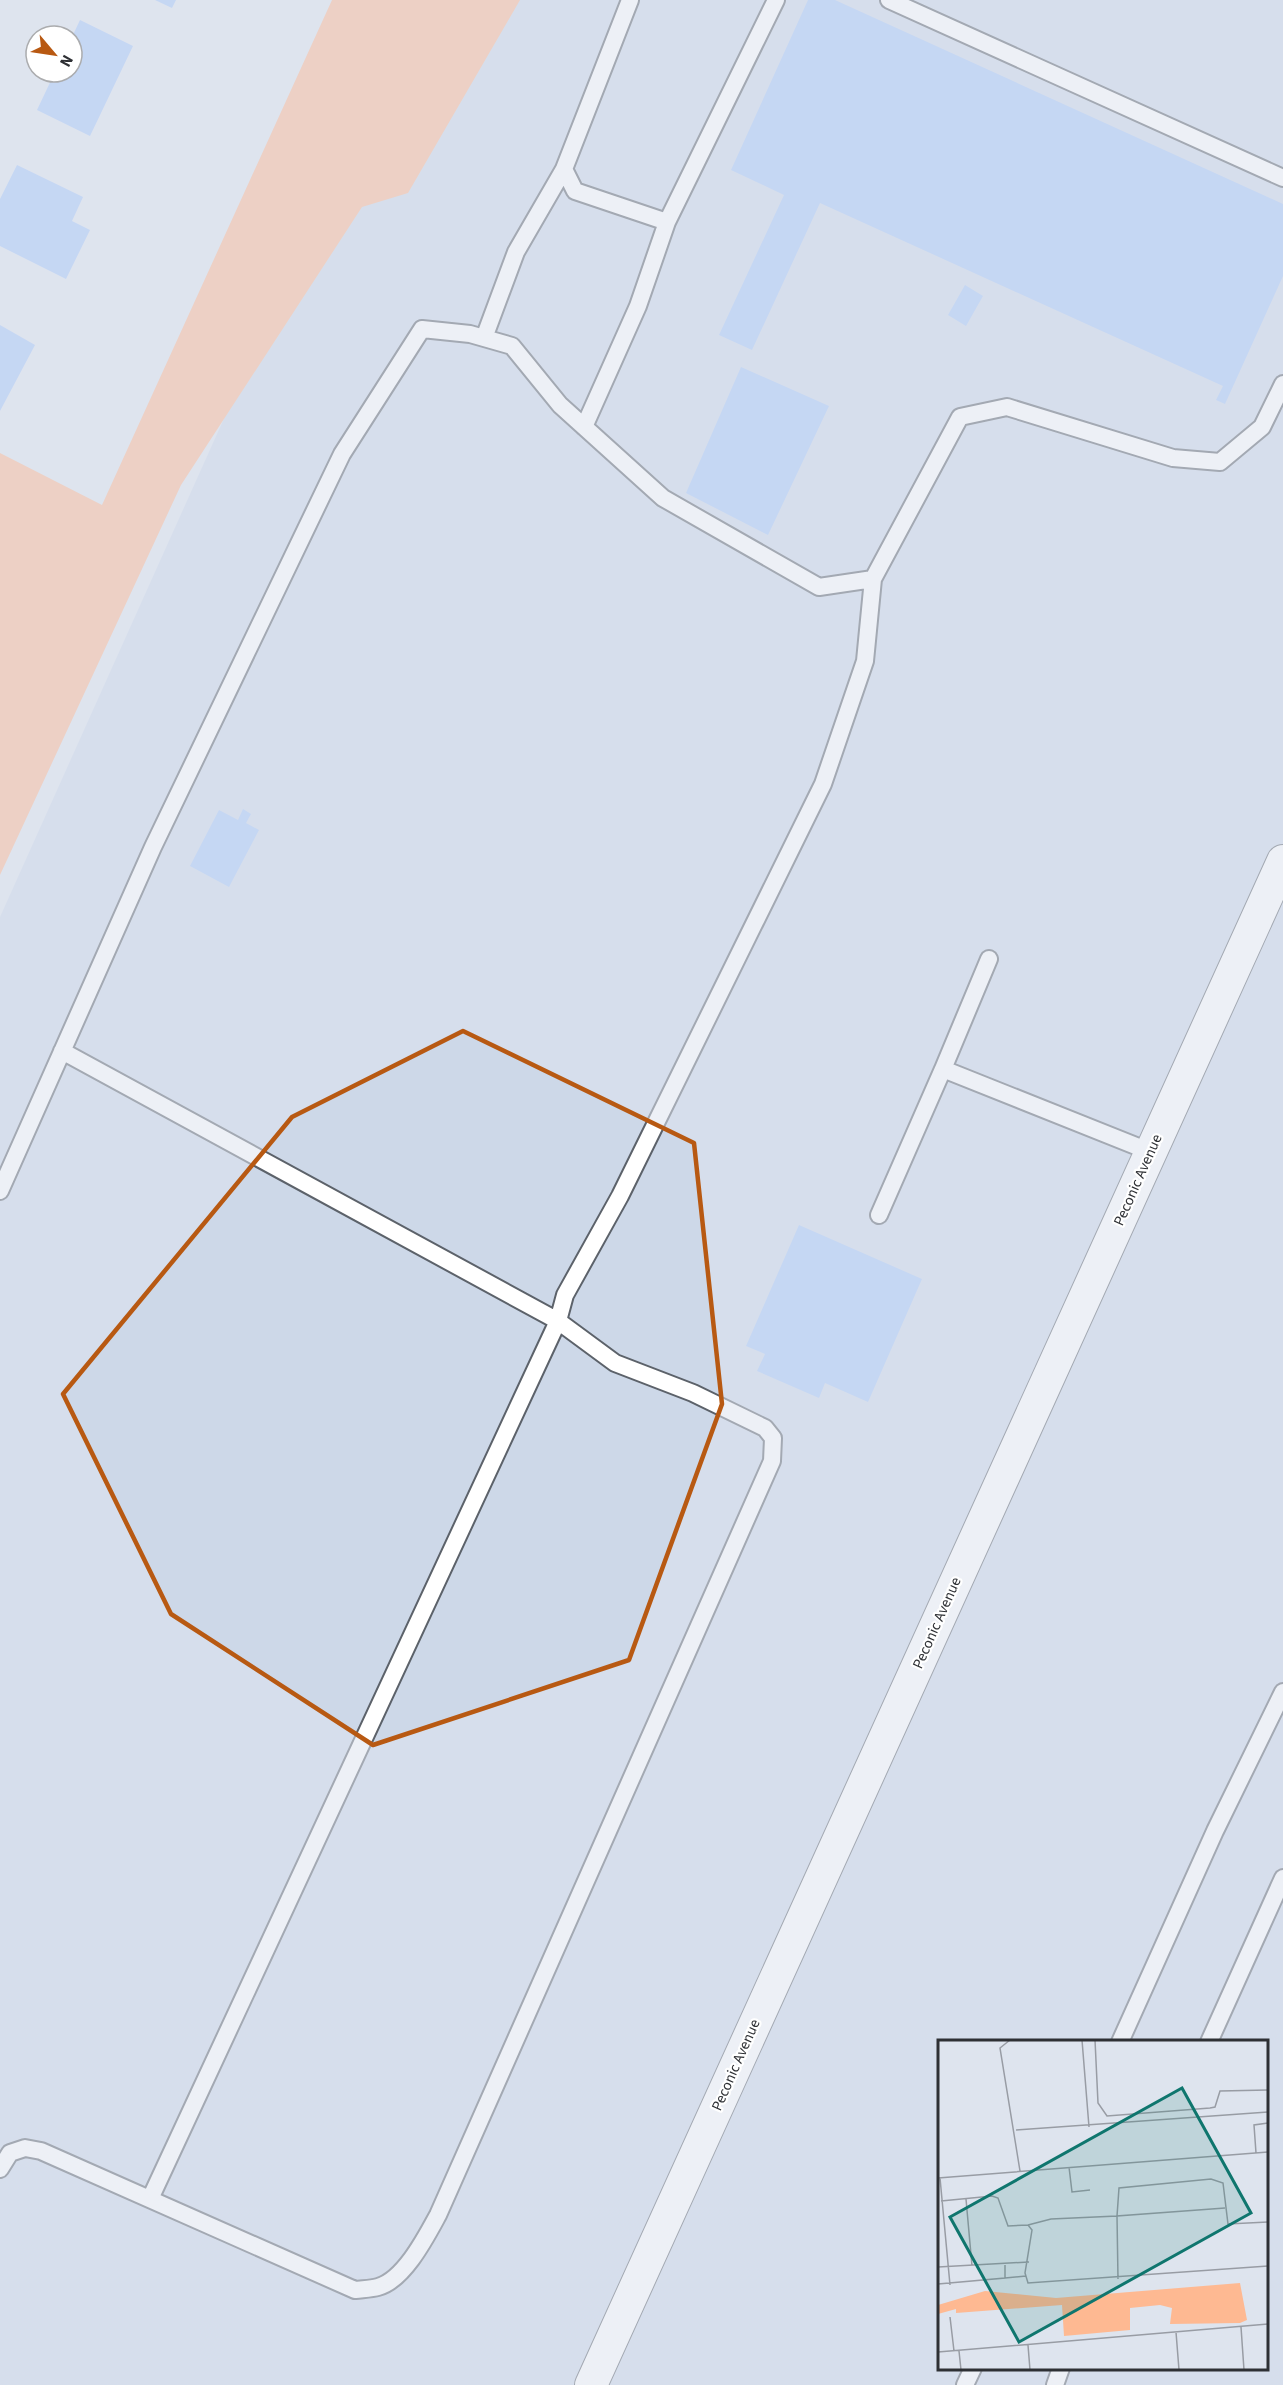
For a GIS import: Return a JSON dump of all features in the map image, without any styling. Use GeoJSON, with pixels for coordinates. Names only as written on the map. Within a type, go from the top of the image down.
{"type":"FeatureCollection","features":[{"type":"Feature","properties":{"kind":"street","name":"Peconic Avenue"},"geometry":{"type":"LineString","coordinates":[[591,2385],[1283,861]]}},
{"type":"Feature","properties":{"kind":"lane"},"geometry":{"type":"LineString","coordinates":[[484,338],[516,252],[564,169],[630,0]]}},
{"type":"Feature","properties":{"kind":"lane"},"geometry":{"type":"LineString","coordinates":[[584,427],[638,306],[667,222],[776,0]]}},
{"type":"Feature","properties":{"kind":"lane"},"geometry":{"type":"LineString","coordinates":[[889,0],[1283,178]]}},
{"type":"Feature","properties":{"kind":"lane"},"geometry":{"type":"LineString","coordinates":[[564,169],[575,191],[667,222]]}},
{"type":"Feature","properties":{"kind":"lane"},"geometry":{"type":"LineString","coordinates":[[0,1191],[153,847],[342,454],[422,329],[484,338],[512,346],[560,405],[663,498],[819,587],[873,579]]}},
{"type":"Feature","properties":{"kind":"lane"},"geometry":{"type":"LineString","coordinates":[[150,2199],[558,1321],[565,1295],[620,1196],[823,784],[865,661],[873,579],[960,417],[1007,407],[1173,458],[1220,462],[1262,427],[1283,384]]}},
{"type":"Feature","properties":{"kind":"lane"},"geometry":{"type":"LineString","coordinates":[[879,1215],[989,959]]}},
{"type":"Feature","properties":{"kind":"lane"},"geometry":{"type":"LineString","coordinates":[[0,2169],[10,2153],[25,2148],[41,2151],[355,2290],[381,2287],[399,2273],[415,2254],[438,2215],[772,1461],[773,1438],[765,1428],[693,1393],[615,1363],[558,1321],[62,1051]]}},
{"type":"Feature","properties":{"kind":"lane"},"geometry":{"type":"LineString","coordinates":[[943,1069],[1151,1152]]}},
{"type":"Feature","properties":{"kind":"lane"},"geometry":{"type":"LineString","coordinates":[[1121,2040],[1215,1831],[1283,1692]]}},
{"type":"Feature","properties":{"kind":"lane"},"geometry":{"type":"LineString","coordinates":[[1210,2040],[1283,1878]]}},
{"type":"Feature","properties":{"kind":"lane"},"geometry":{"type":"LineString","coordinates":[[965,2385],[972,2370]]}},
{"type":"Feature","properties":{"kind":"lane"},"geometry":{"type":"LineString","coordinates":[[1055,2385],[1060,2370]]}},
{"type":"Feature","properties":{"kind":"highlighted area"},"geometry":{"type":"Polygon","coordinates":[[[463,1031],[694,1143],[722,1404],[629,1660],[373,1745],[171,1614],[63,1394],[292,1117],[463,1031]]]}},
{"type":"Feature","properties":{"kind":"shaded area"},"geometry":{"type":"Polygon","coordinates":[[[332,0],[520,0],[408,193],[362,207],[181,485],[0,875],[0,453],[102,505],[332,0]]]}},
{"type":"Feature","properties":{"kind":"shaded area"},"geometry":{"type":"Polygon","coordinates":[[[412,0],[1283,0],[1283,2385],[0,2385],[0,917],[412,0]]]}},
{"type":"Feature","properties":{"kind":"building"},"geometry":{"type":"Polygon","coordinates":[[[155,0],[176,0],[172,8],[155,0]]]}},
{"type":"Feature","properties":{"kind":"building"},"geometry":{"type":"Polygon","coordinates":[[[808,0],[835,0],[1283,204],[1283,276],[1225,404],[1216,400],[1223,386],[820,203],[752,350],[719,335],[784,195],[731,170],[808,0]]]}},
{"type":"Feature","properties":{"kind":"building"},"geometry":{"type":"Polygon","coordinates":[[[80,20],[133,46],[90,136],[37,110],[49,84],[84,84],[84,24],[78,24],[80,20]]]}},
{"type":"Feature","properties":{"kind":"building"},"geometry":{"type":"Polygon","coordinates":[[[17,165],[83,197],[72,221],[90,230],[66,279],[0,246],[0,199],[17,165]]]}},
{"type":"Feature","properties":{"kind":"building"},"geometry":{"type":"Polygon","coordinates":[[[965,285],[983,296],[966,326],[948,315],[965,285]]]}},
{"type":"Feature","properties":{"kind":"building"},"geometry":{"type":"Polygon","coordinates":[[[0,325],[35,345],[0,411],[0,325]]]}},
{"type":"Feature","properties":{"kind":"building"},"geometry":{"type":"Polygon","coordinates":[[[741,367],[829,406],[768,535],[686,493],[741,367]]]}},
{"type":"Feature","properties":{"kind":"building"},"geometry":{"type":"Polygon","coordinates":[[[243,809],[251,814],[246,823],[259,830],[229,887],[190,866],[219,810],[238,820],[243,809]]]}},
{"type":"Feature","properties":{"kind":"building"},"geometry":{"type":"Polygon","coordinates":[[[799,1225],[922,1279],[868,1402],[825,1383],[819,1398],[757,1371],[765,1354],[746,1346],[799,1225]]]}}]}
